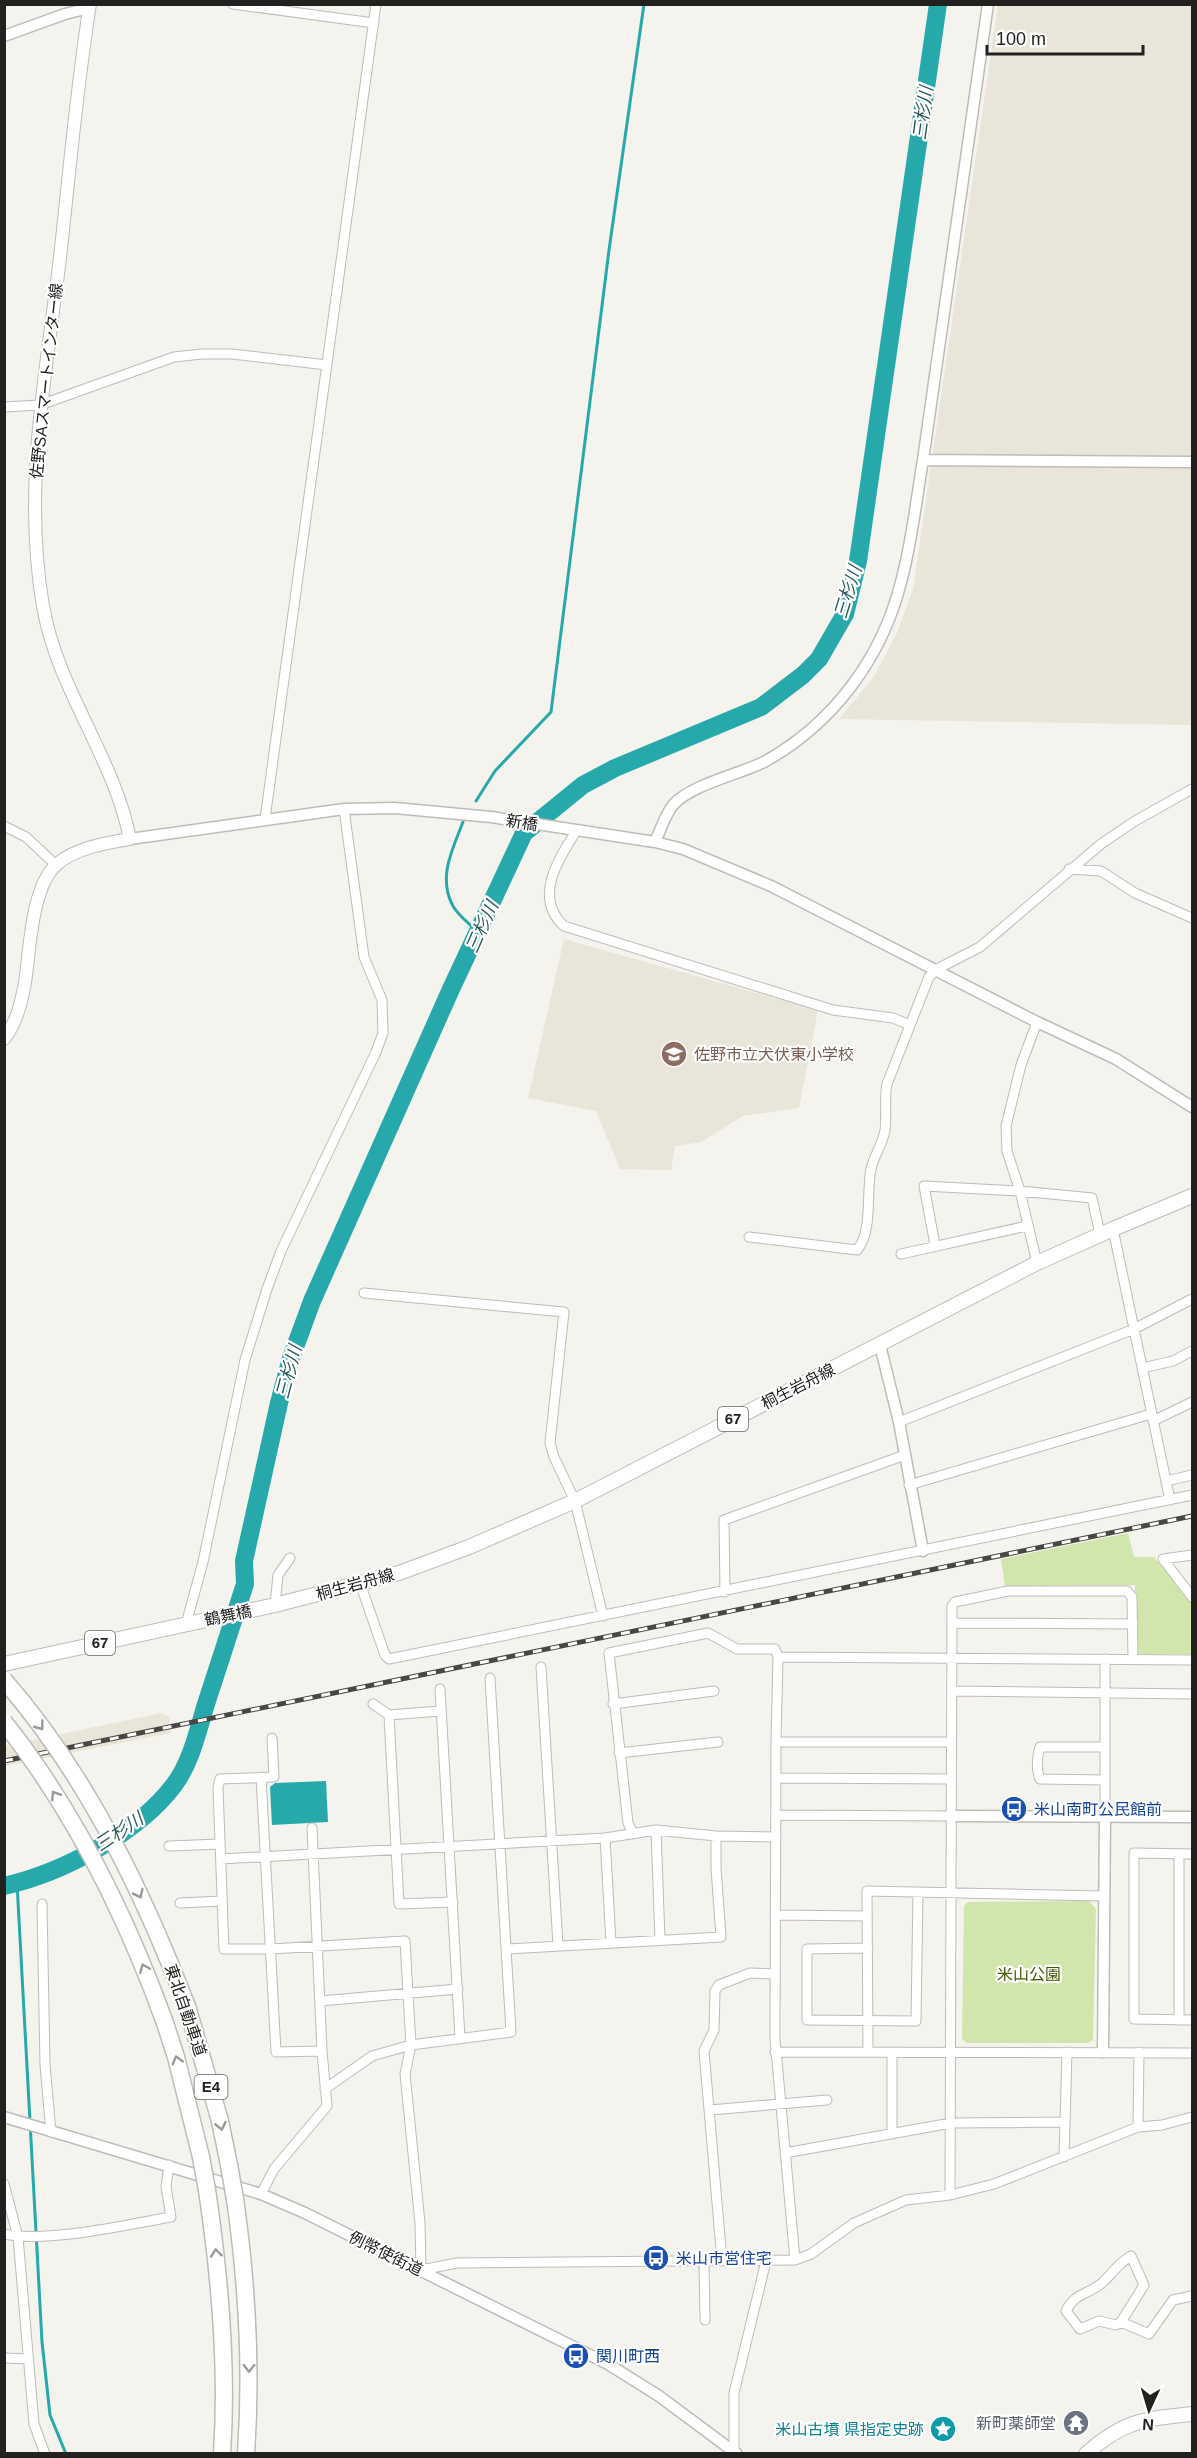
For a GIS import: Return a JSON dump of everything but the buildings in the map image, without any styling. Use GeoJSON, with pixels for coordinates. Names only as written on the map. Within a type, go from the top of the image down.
{"type":"FeatureCollection","features":[{"type":"Feature","properties":{"kind":"highway","name":"東北自動車道"},"geometry":{"type":"LineString","coordinates":[[4,1680],[68,1766],[116,1847],[154,1924],[188,2009],[217,2110],[235,2199],[247,2310],[249,2358],[246,2454]]}},
{"type":"Feature","properties":{"kind":"highway","name":"東北自動車道"},"geometry":{"type":"LineString","coordinates":[[4,1722],[40,1771],[94,1859],[126,1924],[176,2057],[201,2157],[216,2245],[222,2311],[224,2380],[222,2454]]}},
{"type":"Feature","properties":{"kind":"main road","name":"佐野SAスマートインター線"},"geometry":{"type":"LineString","coordinates":[[92,6],[40,405],[33,494],[37,558],[49,635],[61,668],[112,781],[125,816],[130,839]]}},
{"type":"Feature","properties":{"kind":"main road"},"geometry":{"type":"LineString","coordinates":[[4,1039],[12,1028],[22,1000],[39,896],[48,876],[56,865],[72,854],[130,839]]}},
{"type":"Feature","properties":{"kind":"main road","name":"桐生岩舟線"},"geometry":{"type":"LineString","coordinates":[[268,1606],[360,1583],[434,1561],[519,1527],[575,1501],[1037,1263],[1106,1231],[1192,1196]]}},
{"type":"Feature","properties":{"kind":"main road","name":"鶴舞橋"},"geometry":{"type":"LineString","coordinates":[[191,1623],[268,1606]]}},
{"type":"Feature","properties":{"kind":"main road","name":"67"},"geometry":{"type":"LineString","coordinates":[[4,1664],[191,1623]]}},
{"type":"Feature","properties":{"kind":"main road"},"geometry":{"type":"LineString","coordinates":[[1086,2454],[1112,2432],[1125,2426],[1155,2417],[1192,2414]]}},
{"type":"Feature","properties":{"kind":"street"},"geometry":{"type":"LineString","coordinates":[[233,4],[374,23]]}},
{"type":"Feature","properties":{"kind":"street"},"geometry":{"type":"LineString","coordinates":[[265,819],[376,4]]}},
{"type":"Feature","properties":{"kind":"street"},"geometry":{"type":"LineString","coordinates":[[656,842],[668,812],[676,802],[690,793],[762,763],[799,739],[831,712],[857,678],[876,647],[890,616],[909,550],[988,4]]}},
{"type":"Feature","properties":{"kind":"street"},"geometry":{"type":"LineString","coordinates":[[4,36],[92,6]]}},
{"type":"Feature","properties":{"kind":"street"},"geometry":{"type":"LineString","coordinates":[[4,407],[40,405],[174,357],[232,354],[327,365]]}},
{"type":"Feature","properties":{"kind":"street"},"geometry":{"type":"LineString","coordinates":[[922,460],[1192,462]]}},
{"type":"Feature","properties":{"kind":"street"},"geometry":{"type":"LineString","coordinates":[[750,1237],[857,1250],[863,1243],[871,1167],[886,1128],[884,1100],[887,1084],[929,977],[937,969],[980,947],[1069,869],[1135,820],[1192,789]]}},
{"type":"Feature","properties":{"kind":"street"},"geometry":{"type":"LineString","coordinates":[[191,1623],[245,1360],[267,1289],[281,1251],[383,1033],[382,1000],[364,957],[344,809]]}},
{"type":"Feature","properties":{"kind":"street","name":"新橋"},"geometry":{"type":"LineString","coordinates":[[130,839],[344,809],[416,809],[491,817],[656,842],[683,849],[743,873],[937,969],[1037,1022],[1116,1059],[1192,1107]]}},
{"type":"Feature","properties":{"kind":"street"},"geometry":{"type":"LineString","coordinates":[[4,826],[26,837],[56,865]]}},
{"type":"Feature","properties":{"kind":"street"},"geometry":{"type":"LineString","coordinates":[[577,830],[555,865],[550,880],[551,905],[556,919],[564,927],[833,1010],[892,1018],[910,1025]]}},
{"type":"Feature","properties":{"kind":"street"},"geometry":{"type":"LineString","coordinates":[[1069,869],[1101,871],[1135,893],[1192,918]]}},
{"type":"Feature","properties":{"kind":"street"},"geometry":{"type":"LineString","coordinates":[[1037,1022],[1021,1065],[1006,1126],[1007,1151],[1020,1191],[1037,1263]]}},
{"type":"Feature","properties":{"kind":"street"},"geometry":{"type":"LineString","coordinates":[[935,1245],[924,1186],[1020,1191],[1092,1198],[1106,1231],[1134,1329],[1170,1500]]}},
{"type":"Feature","properties":{"kind":"street"},"geometry":{"type":"LineString","coordinates":[[901,1254],[1027,1226]]}},
{"type":"Feature","properties":{"kind":"street"},"geometry":{"type":"LineString","coordinates":[[364,1293],[564,1312],[550,1443],[554,1458],[575,1501],[603,1617]]}},
{"type":"Feature","properties":{"kind":"street"},"geometry":{"type":"LineString","coordinates":[[899,1422],[1134,1329],[1192,1299]]}},
{"type":"Feature","properties":{"kind":"street"},"geometry":{"type":"LineString","coordinates":[[880,1345],[899,1422],[923,1551]]}},
{"type":"Feature","properties":{"kind":"street"},"geometry":{"type":"LineString","coordinates":[[1142,1368],[1173,1361],[1192,1351]]}},
{"type":"Feature","properties":{"kind":"street"},"geometry":{"type":"LineString","coordinates":[[909,1485],[1152,1418],[1192,1402]]}},
{"type":"Feature","properties":{"kind":"street"},"geometry":{"type":"LineString","coordinates":[[725,1592],[724,1520],[905,1455]]}},
{"type":"Feature","properties":{"kind":"street"},"geometry":{"type":"LineString","coordinates":[[1166,1481],[1192,1475]]}},
{"type":"Feature","properties":{"kind":"street"},"geometry":{"type":"LineString","coordinates":[[360,1583],[389,1659],[1192,1495]]}},
{"type":"Feature","properties":{"kind":"street"},"geometry":{"type":"LineString","coordinates":[[1192,1555],[1163,1559],[1192,1597]]}},
{"type":"Feature","properties":{"kind":"street"},"geometry":{"type":"LineString","coordinates":[[268,1606],[278,1575],[290,1558]]}},
{"type":"Feature","properties":{"kind":"street"},"geometry":{"type":"LineString","coordinates":[[950,2194],[953,1893],[952,1606],[955,1602],[1008,1591],[1129,1592],[1132,1597],[1133,1659]]}},
{"type":"Feature","properties":{"kind":"street"},"geometry":{"type":"LineString","coordinates":[[952,1623],[1133,1624]]}},
{"type":"Feature","properties":{"kind":"street"},"geometry":{"type":"LineString","coordinates":[[633,1833],[628,1823],[609,1653],[708,1633],[737,1649],[775,1649],[778,1657],[775,2052],[795,2260]]}},
{"type":"Feature","properties":{"kind":"street"},"geometry":{"type":"LineString","coordinates":[[778,1657],[1192,1660]]}},
{"type":"Feature","properties":{"kind":"street"},"geometry":{"type":"LineString","coordinates":[[1102,2052],[1105,1659]]}},
{"type":"Feature","properties":{"kind":"street"},"geometry":{"type":"LineString","coordinates":[[541,1667],[558,1946]]}},
{"type":"Feature","properties":{"kind":"street"},"geometry":{"type":"LineString","coordinates":[[325,2089],[372,2056],[411,2045],[511,2032],[490,1678]]}},
{"type":"Feature","properties":{"kind":"street"},"geometry":{"type":"LineString","coordinates":[[440,1689],[460,2038]]}},
{"type":"Feature","properties":{"kind":"street"},"geometry":{"type":"LineString","coordinates":[[614,1704],[714,1691]]}},
{"type":"Feature","properties":{"kind":"street"},"geometry":{"type":"LineString","coordinates":[[952,1691],[1192,1694]]}},
{"type":"Feature","properties":{"kind":"street"},"geometry":{"type":"LineString","coordinates":[[373,1704],[389,1715],[440,1711]]}},
{"type":"Feature","properties":{"kind":"street"},"geometry":{"type":"LineString","coordinates":[[389,1715],[399,1904],[453,1902]]}},
{"type":"Feature","properties":{"kind":"street"},"geometry":{"type":"LineString","coordinates":[[272,1738],[274,1777],[220,1779],[218,1788],[224,1950],[405,1941],[411,2045],[405,2074],[420,2223],[421,2270],[457,2263],[795,2260],[811,2254],[854,2223],[906,2200],[950,2194],[994,2184],[1138,2127],[1162,2125],[1192,2117]]}},
{"type":"Feature","properties":{"kind":"street"},"geometry":{"type":"LineString","coordinates":[[619,1753],[718,1742]]}},
{"type":"Feature","properties":{"kind":"street"},"geometry":{"type":"LineString","coordinates":[[776,1742],[951,1742]]}},
{"type":"Feature","properties":{"kind":"street"},"geometry":{"type":"LineString","coordinates":[[1105,1747],[1040,1747],[1038,1753],[1040,1779],[1105,1780]]}},
{"type":"Feature","properties":{"kind":"street"},"geometry":{"type":"LineString","coordinates":[[261,1777],[276,2052],[322,2051]]}},
{"type":"Feature","properties":{"kind":"street"},"geometry":{"type":"LineString","coordinates":[[776,1778],[951,1779]]}},
{"type":"Feature","properties":{"kind":"street"},"geometry":{"type":"LineString","coordinates":[[776,1815],[1192,1817]]}},
{"type":"Feature","properties":{"kind":"street"},"geometry":{"type":"LineString","coordinates":[[261,2194],[274,2169],[327,2106],[322,2051],[312,1828]]}},
{"type":"Feature","properties":{"kind":"street"},"geometry":{"type":"LineString","coordinates":[[656,1830],[660,1940]]}},
{"type":"Feature","properties":{"kind":"street"},"geometry":{"type":"LineString","coordinates":[[221,1859],[605,1839],[656,1830],[716,1836],[776,1837]]}},
{"type":"Feature","properties":{"kind":"street"},"geometry":{"type":"LineString","coordinates":[[507,1949],[721,1937],[716,1836]]}},
{"type":"Feature","properties":{"kind":"street"},"geometry":{"type":"LineString","coordinates":[[605,1839],[611,1942]]}},
{"type":"Feature","properties":{"kind":"street"},"geometry":{"type":"LineString","coordinates":[[169,1846],[220,1844]]}},
{"type":"Feature","properties":{"kind":"street"},"geometry":{"type":"LineString","coordinates":[[1192,1854],[1134,1852],[1134,2019],[1192,2020]]}},
{"type":"Feature","properties":{"kind":"street"},"geometry":{"type":"LineString","coordinates":[[1179,1854],[1179,2020]]}},
{"type":"Feature","properties":{"kind":"street"},"geometry":{"type":"LineString","coordinates":[[868,2052],[867,1891],[1103,1896]]}},
{"type":"Feature","properties":{"kind":"street"},"geometry":{"type":"LineString","coordinates":[[868,1948],[807,1948],[807,2020],[916,2022],[918,1892]]}},
{"type":"Feature","properties":{"kind":"street"},"geometry":{"type":"LineString","coordinates":[[180,1903],[222,1901]]}},
{"type":"Feature","properties":{"kind":"street"},"geometry":{"type":"LineString","coordinates":[[42,1904],[47,2131]]}},
{"type":"Feature","properties":{"kind":"street"},"geometry":{"type":"LineString","coordinates":[[775,1915],[867,1916]]}},
{"type":"Feature","properties":{"kind":"street"},"geometry":{"type":"LineString","coordinates":[[722,2261],[704,2051],[714,2030],[716,1991],[719,1985],[750,1973],[774,1974]]}},
{"type":"Feature","properties":{"kind":"street"},"geometry":{"type":"LineString","coordinates":[[320,2001],[458,1989]]}},
{"type":"Feature","properties":{"kind":"street"},"geometry":{"type":"LineString","coordinates":[[775,2052],[1192,2053]]}},
{"type":"Feature","properties":{"kind":"street"},"geometry":{"type":"LineString","coordinates":[[892,2052],[892,2134]]}},
{"type":"Feature","properties":{"kind":"street"},"geometry":{"type":"LineString","coordinates":[[1064,2157],[1067,2052]]}},
{"type":"Feature","properties":{"kind":"street"},"geometry":{"type":"LineString","coordinates":[[1138,2052],[1138,2127]]}},
{"type":"Feature","properties":{"kind":"street"},"geometry":{"type":"LineString","coordinates":[[710,2110],[779,2102],[827,2100]]}},
{"type":"Feature","properties":{"kind":"street","name":"例幣使街道"},"geometry":{"type":"LineString","coordinates":[[4,2117],[261,2194],[305,2213],[608,2364],[659,2396],[736,2452]]}},
{"type":"Feature","properties":{"kind":"street"},"geometry":{"type":"LineString","coordinates":[[785,2153],[951,2123],[1065,2122]]}},
{"type":"Feature","properties":{"kind":"street"},"geometry":{"type":"LineString","coordinates":[[4,2234],[21,2237],[49,2235],[171,2217],[166,2187],[169,2165]]}},
{"type":"Feature","properties":{"kind":"street"},"geometry":{"type":"LineString","coordinates":[[4,2184],[21,2237],[34,2424],[45,2454]]}},
{"type":"Feature","properties":{"kind":"street"},"geometry":{"type":"LineString","coordinates":[[1131,2256],[1144,2285],[1121,2322],[1116,2325],[1099,2321],[1080,2330],[1066,2311],[1071,2300],[1102,2283],[1117,2264],[1131,2256]]}},
{"type":"Feature","properties":{"kind":"street"},"geometry":{"type":"LineString","coordinates":[[736,2452],[734,2393],[766,2261]]}},
{"type":"Feature","properties":{"kind":"street"},"geometry":{"type":"LineString","coordinates":[[704,2262],[705,2320]]}},
{"type":"Feature","properties":{"kind":"street"},"geometry":{"type":"LineString","coordinates":[[1121,2322],[1149,2334],[1173,2300],[1192,2296]]}},
{"type":"Feature","properties":{"kind":"street"},"geometry":{"type":"LineString","coordinates":[[4,2358],[28,2359]]}},
{"type":"Feature","properties":{"kind":"shaded area"},"geometry":{"type":"Polygon","coordinates":[[[998,5],[1192,5],[1192,725],[839,719],[873,678],[897,633],[913,589],[998,5]]]}},
{"type":"Feature","properties":{"kind":"shaded area","name":"佐野市立犬伏東小学校"},"geometry":{"type":"Polygon","coordinates":[[[564,939],[818,1010],[799,1108],[743,1116],[701,1142],[675,1146],[671,1170],[620,1169],[596,1111],[528,1098],[564,939]]]}},
{"type":"Feature","properties":{"kind":"shaded area"},"geometry":{"type":"Polygon","coordinates":[[[162,1713],[169,1717],[171,1733],[5,1766],[4,1746],[162,1713]]]}},
{"type":"Feature","properties":{"kind":"green space"},"geometry":{"type":"Polygon","coordinates":[[[1128,1533],[1134,1557],[1154,1557],[1192,1603],[1192,1654],[1138,1654],[1136,1651],[1135,1585],[1005,1586],[1001,1559],[1128,1533]]]}},
{"type":"Feature","properties":{"kind":"green space","name":"米山公園"},"geometry":{"type":"Polygon","coordinates":[[[1089,1901],[1096,1909],[1093,2040],[1088,2043],[967,2043],[962,2039],[964,1906],[968,1902],[1089,1901]]]}},
{"type":"Feature","properties":{"kind":"water"},"geometry":{"type":"Polygon","coordinates":[[[326,1781],[328,1822],[272,1825],[270,1787],[275,1783],[326,1781]]]}},
{"type":"Feature","properties":{"kind":"waterway"},"geometry":{"type":"LineString","coordinates":[[476,801],[495,771],[551,712],[609,250],[644,4]]}},
{"type":"Feature","properties":{"kind":"waterway","name":"三杉川"},"geometry":{"type":"LineString","coordinates":[[4,1886],[74,1861],[120,1835],[159,1803],[174,1785],[185,1766],[245,1584],[244,1561],[291,1358],[312,1301],[451,989],[524,833],[583,785],[615,768],[761,707],[803,675],[819,659],[845,614],[858,561],[938,4]]}},
{"type":"Feature","properties":{"kind":"waterway"},"geometry":{"type":"LineString","coordinates":[[463,822],[451,852],[446,883],[454,908],[478,932]]}},
{"type":"Feature","properties":{"kind":"waterway"},"geometry":{"type":"LineString","coordinates":[[17,1883],[42,2342],[50,2415],[66,2454]]}},
{"type":"Feature","properties":{"kind":"railway"},"geometry":{"type":"LineString","coordinates":[[4,1761],[1192,1516]]}},
{"type":"Feature","properties":{"kind":"place","name":"佐野市立犬伏東小学校"},"geometry":{"type":"Point","coordinates":[674,1054]}},
{"type":"Feature","properties":{"kind":"place","name":"米山南町公民館前"},"geometry":{"type":"Point","coordinates":[1014,1809]}},
{"type":"Feature","properties":{"kind":"place","name":"米山市営住宅"},"geometry":{"type":"Point","coordinates":[656,2258]}},
{"type":"Feature","properties":{"kind":"place","name":"関川町西"},"geometry":{"type":"Point","coordinates":[576,2356]}},
{"type":"Feature","properties":{"kind":"place","name":"新町薬師堂"},"geometry":{"type":"Point","coordinates":[1076,2423]}},
{"type":"Feature","properties":{"kind":"place","name":"米山古墳 県指定史跡"},"geometry":{"type":"Point","coordinates":[943,2429]}}]}
